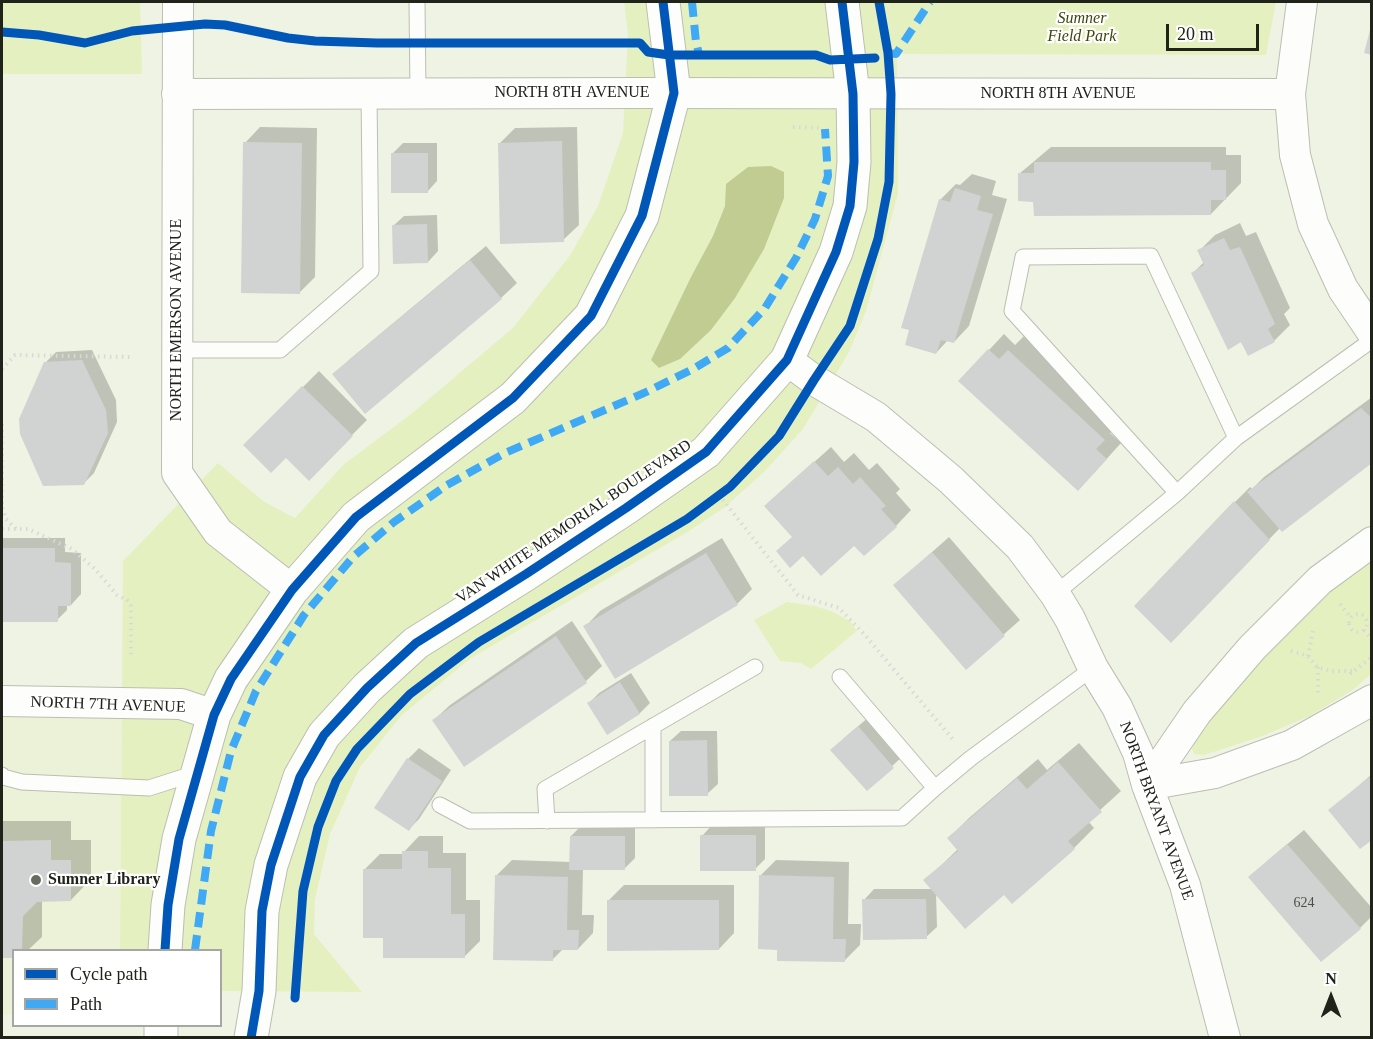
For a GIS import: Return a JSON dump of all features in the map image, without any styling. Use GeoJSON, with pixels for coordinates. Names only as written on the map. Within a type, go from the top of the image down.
{"type":"FeatureCollection","features":[{"type":"Feature","properties":{"kind":"street","name":"NORTH EMERSON AVENUE"},"geometry":{"type":"LineString","coordinates":[[178,2],[177,473],[218,532],[292,590]]}},
{"type":"Feature","properties":{"kind":"street"},"geometry":{"type":"LineString","coordinates":[[165,949],[168,905],[178,839],[214,715],[231,680],[292,590],[356,517],[513,398],[591,316],[642,216],[674,93],[663,2]]}},
{"type":"Feature","properties":{"kind":"street","name":"VAN WHITE MEMORIAL BOULEVARD"},"geometry":{"type":"LineString","coordinates":[[251,1038],[259,991],[262,911],[271,865],[300,777],[324,735],[367,688],[416,643],[526,574],[706,452],[788,360],[836,252],[850,206],[854,162],[853,94],[843,2]]}},
{"type":"Feature","properties":{"kind":"street"},"geometry":{"type":"LineString","coordinates":[[1302,2],[1290,94],[1296,155],[1313,224],[1343,289],[1371,332]]}},
{"type":"Feature","properties":{"kind":"street","name":"NORTH 8TH AVENUE"},"geometry":{"type":"LineString","coordinates":[[177,94],[1290,94]]}},
{"type":"Feature","properties":{"kind":"street","name":"NORTH BRYANT AVENUE"},"geometry":{"type":"LineString","coordinates":[[788,360],[814,380],[876,417],[951,480],[1020,547],[1055,594],[1070,619],[1093,668],[1117,707],[1138,753],[1147,785],[1185,885],[1225,1038]]}},
{"type":"Feature","properties":{"kind":"street"},"geometry":{"type":"LineString","coordinates":[[1147,785],[1197,712],[1252,648],[1320,579],[1371,542]]}},
{"type":"Feature","properties":{"kind":"street"},"geometry":{"type":"LineString","coordinates":[[1147,785],[1215,773],[1292,746],[1371,700]]}},
{"type":"Feature","properties":{"kind":"street","name":"NORTH 7TH AVENUE"},"geometry":{"type":"LineString","coordinates":[[2,701],[181,704],[214,715]]}},
{"type":"Feature","properties":{"kind":"lane"},"geometry":{"type":"LineString","coordinates":[[417,2],[418,93]]}},
{"type":"Feature","properties":{"kind":"lane"},"geometry":{"type":"LineString","coordinates":[[177,350],[279,350],[371,271],[369,94]]}},
{"type":"Feature","properties":{"kind":"lane"},"geometry":{"type":"LineString","coordinates":[[1177,494],[1012,310],[1023,257],[1151,256],[1236,438]]}},
{"type":"Feature","properties":{"kind":"lane"},"geometry":{"type":"LineString","coordinates":[[1055,594],[1177,494],[1236,438],[1371,340]]}},
{"type":"Feature","properties":{"kind":"lane"},"geometry":{"type":"LineString","coordinates":[[547,821],[545,789],[755,667]]}},
{"type":"Feature","properties":{"kind":"lane"},"geometry":{"type":"LineString","coordinates":[[440,805],[470,821],[902,818],[971,758],[1093,668]]}},
{"type":"Feature","properties":{"kind":"lane"},"geometry":{"type":"LineString","coordinates":[[840,677],[935,788]]}},
{"type":"Feature","properties":{"kind":"lane"},"geometry":{"type":"LineString","coordinates":[[653,726],[653,820]]}},
{"type":"Feature","properties":{"kind":"lane"},"geometry":{"type":"LineString","coordinates":[[2,775],[22,782],[149,788],[196,773]]}},
{"type":"Feature","properties":{"kind":"path"},"geometry":{"type":"LineString","coordinates":[[2,369],[15,355],[131,357]]}},
{"type":"Feature","properties":{"kind":"path"},"geometry":{"type":"LineString","coordinates":[[2,424],[2,507],[6,519],[16,529]]}},
{"type":"Feature","properties":{"kind":"path"},"geometry":{"type":"LineString","coordinates":[[718,496],[798,596],[839,608],[971,758]]}},
{"type":"Feature","properties":{"kind":"path"},"geometry":{"type":"LineString","coordinates":[[2,529],[28,529],[72,549],[95,569],[117,596],[127,600],[131,606],[131,657]]}},
{"type":"Feature","properties":{"kind":"path"},"geometry":{"type":"LineString","coordinates":[[1334,597],[1351,618]]}},
{"type":"Feature","properties":{"kind":"path"},"geometry":{"type":"LineString","coordinates":[[1351,618],[1359,615],[1364,617],[1366,621],[1364,630],[1371,640]]}},
{"type":"Feature","properties":{"kind":"path"},"geometry":{"type":"LineString","coordinates":[[1351,618],[1349,621],[1352,630],[1359,632],[1364,630]]}},
{"type":"Feature","properties":{"kind":"path"},"geometry":{"type":"LineString","coordinates":[[1308,656],[1313,627]]}},
{"type":"Feature","properties":{"kind":"path"},"geometry":{"type":"LineString","coordinates":[[1288,651],[1308,656],[1317,667],[1318,695]]}},
{"type":"Feature","properties":{"kind":"path"},"geometry":{"type":"LineString","coordinates":[[1346,678],[1371,657]]}},
{"type":"Feature","properties":{"kind":"path"},"geometry":{"type":"LineString","coordinates":[[1317,667],[1331,671],[1354,671]]}},
{"type":"Feature","properties":{"kind":"path"},"geometry":{"type":"LineString","coordinates":[[1310,700],[1328,690]]}},
{"type":"Feature","properties":{"kind":"shaded area"},"geometry":{"type":"Polygon","coordinates":[[[771,166],[784,172],[784,198],[764,249],[735,298],[711,330],[680,359],[659,368],[651,360],[713,236],[725,206],[726,184],[748,167],[771,166]]]}},
{"type":"Feature","properties":{"kind":"shaded area"},"geometry":{"type":"Polygon","coordinates":[[[2,716],[122,717],[120,949],[12,949],[12,1015],[2,1015],[2,716]]]}},
{"type":"Feature","properties":{"kind":"green space"},"geometry":{"type":"Polygon","coordinates":[[[2,2],[140,2],[142,74],[2,74],[2,2]]]}},
{"type":"Feature","properties":{"kind":"green space","name":"Sumner Field Park"},"geometry":{"type":"Polygon","coordinates":[[[624,2],[887,2],[889,11],[888,2],[1276,2],[1266,55],[897,54],[898,193],[866,311],[849,352],[803,429],[765,471],[725,507],[689,531],[471,658],[402,715],[360,767],[330,834],[315,899],[314,934],[362,992],[222,991],[222,949],[120,949],[123,561],[218,463],[263,501],[295,518],[343,465],[411,414],[513,328],[571,254],[598,206],[623,133],[628,34],[624,2]]]}},
{"type":"Feature","properties":{"kind":"green space"},"geometry":{"type":"Polygon","coordinates":[[[1371,558],[1371,674],[1354,689],[1310,716],[1260,737],[1204,755],[1194,754],[1193,745],[1235,684],[1290,623],[1371,558]]]}},
{"type":"Feature","properties":{"kind":"green space"},"geometry":{"type":"Polygon","coordinates":[[[787,602],[831,611],[850,621],[857,631],[811,669],[801,663],[780,661],[754,620],[787,602]]]}},
{"type":"Feature","properties":{"kind":"building"},"geometry":{"type":"Polygon","coordinates":[[[1372,27],[1372,55],[1364,53],[1372,27]]]}},
{"type":"Feature","properties":{"kind":"building"},"geometry":{"type":"Polygon","coordinates":[[[562,141],[564,242],[500,244],[498,143],[562,141]]]}},
{"type":"Feature","properties":{"kind":"building"},"geometry":{"type":"Polygon","coordinates":[[[243,142],[302,143],[300,294],[241,293],[243,142]]]}},
{"type":"Feature","properties":{"kind":"building"},"geometry":{"type":"Polygon","coordinates":[[[391,153],[428,153],[428,193],[391,193],[391,153]]]}},
{"type":"Feature","properties":{"kind":"building"},"geometry":{"type":"Polygon","coordinates":[[[1034,162],[1211,162],[1211,170],[1226,170],[1226,200],[1211,200],[1211,215],[1034,216],[1033,202],[1018,201],[1018,173],[1034,173],[1034,162]]]}},
{"type":"Feature","properties":{"kind":"building"},"geometry":{"type":"Polygon","coordinates":[[[955,188],[981,196],[977,210],[993,214],[954,343],[941,340],[936,354],[905,345],[909,330],[901,328],[939,199],[950,202],[955,188]]]}},
{"type":"Feature","properties":{"kind":"building"},"geometry":{"type":"Polygon","coordinates":[[[427,224],[428,263],[393,264],[392,225],[427,224]]]}},
{"type":"Feature","properties":{"kind":"building"},"geometry":{"type":"Polygon","coordinates":[[[1224,238],[1230,250],[1240,247],[1275,324],[1268,329],[1275,342],[1248,356],[1241,342],[1228,350],[1191,273],[1204,265],[1197,250],[1224,238]]]}},
{"type":"Feature","properties":{"kind":"building"},"geometry":{"type":"Polygon","coordinates":[[[470,260],[502,299],[365,414],[332,374],[470,260]]]}},
{"type":"Feature","properties":{"kind":"building"},"geometry":{"type":"Polygon","coordinates":[[[988,349],[999,359],[1008,350],[1105,440],[1096,449],[1107,459],[1078,491],[958,381],[988,349]]]}},
{"type":"Feature","properties":{"kind":"building"},"geometry":{"type":"Polygon","coordinates":[[[82,360],[106,410],[108,433],[84,485],[43,486],[20,434],[19,419],[44,362],[82,360]]]}},
{"type":"Feature","properties":{"kind":"building"},"geometry":{"type":"Polygon","coordinates":[[[302,386],[353,436],[309,481],[286,458],[271,473],[243,445],[302,386]]]}},
{"type":"Feature","properties":{"kind":"building"},"geometry":{"type":"Polygon","coordinates":[[[1361,408],[1372,418],[1372,463],[1282,532],[1247,492],[1361,408]]]}},
{"type":"Feature","properties":{"kind":"building"},"geometry":{"type":"Polygon","coordinates":[[[814,461],[828,476],[838,467],[853,484],[860,477],[886,506],[881,509],[897,527],[864,556],[854,546],[821,576],[803,556],[790,568],[776,551],[792,537],[764,506],[814,461]]]}},
{"type":"Feature","properties":{"kind":"building"},"geometry":{"type":"Polygon","coordinates":[[[1234,501],[1270,540],[1171,643],[1134,606],[1234,501]]]}},
{"type":"Feature","properties":{"kind":"building"},"geometry":{"type":"Polygon","coordinates":[[[2,548],[55,548],[55,562],[71,563],[71,606],[58,606],[58,622],[2,622],[2,548]]]}},
{"type":"Feature","properties":{"kind":"building"},"geometry":{"type":"Polygon","coordinates":[[[932,552],[1005,636],[966,670],[893,585],[932,552]]]}},
{"type":"Feature","properties":{"kind":"building"},"geometry":{"type":"Polygon","coordinates":[[[706,553],[738,605],[615,679],[583,626],[706,553]]]}},
{"type":"Feature","properties":{"kind":"building"},"geometry":{"type":"Polygon","coordinates":[[[556,636],[587,683],[464,767],[432,720],[556,636]]]}},
{"type":"Feature","properties":{"kind":"building"},"geometry":{"type":"Polygon","coordinates":[[[620,682],[640,714],[607,735],[587,703],[620,682]]]}},
{"type":"Feature","properties":{"kind":"building"},"geometry":{"type":"Polygon","coordinates":[[[858,726],[894,768],[867,791],[830,750],[858,726]]]}},
{"type":"Feature","properties":{"kind":"building"},"geometry":{"type":"Polygon","coordinates":[[[707,740],[708,796],[669,796],[669,741],[707,740]]]}},
{"type":"Feature","properties":{"kind":"building"},"geometry":{"type":"Polygon","coordinates":[[[407,758],[442,781],[409,831],[374,808],[407,758]]]}},
{"type":"Feature","properties":{"kind":"building"},"geometry":{"type":"Polygon","coordinates":[[[1058,762],[1102,812],[1068,841],[1075,849],[1012,904],[1004,895],[965,929],[923,880],[958,851],[947,838],[1017,778],[1027,789],[1058,762]]]}},
{"type":"Feature","properties":{"kind":"building"},"geometry":{"type":"Polygon","coordinates":[[[1372,775],[1372,840],[1360,849],[1328,810],[1372,775]]]}},
{"type":"Feature","properties":{"kind":"building"},"geometry":{"type":"Polygon","coordinates":[[[700,835],[756,835],[756,871],[700,871],[700,835]]]}},
{"type":"Feature","properties":{"kind":"building"},"geometry":{"type":"Polygon","coordinates":[[[570,836],[625,836],[625,870],[569,870],[570,836]]]}},
{"type":"Feature","properties":{"kind":"building","name":"Sumner Library"},"geometry":{"type":"Polygon","coordinates":[[[51,840],[51,860],[71,860],[71,901],[37,902],[23,916],[22,949],[12,949],[12,958],[2,958],[2,841],[51,840]]]}},
{"type":"Feature","properties":{"kind":"building"},"geometry":{"type":"Polygon","coordinates":[[[1287,844],[1361,929],[1321,962],[1248,877],[1287,844]]]}},
{"type":"Feature","properties":{"kind":"building"},"geometry":{"type":"Polygon","coordinates":[[[402,851],[428,851],[428,868],[451,868],[451,914],[465,914],[465,958],[383,958],[383,938],[363,938],[363,869],[402,869],[402,851]]]}},
{"type":"Feature","properties":{"kind":"building"},"geometry":{"type":"Polygon","coordinates":[[[495,875],[568,877],[567,930],[579,930],[578,950],[553,950],[553,961],[493,960],[495,875]]]}},
{"type":"Feature","properties":{"kind":"building"},"geometry":{"type":"Polygon","coordinates":[[[759,875],[834,877],[833,939],[846,939],[845,962],[777,961],[777,950],[758,949],[759,875]]]}},
{"type":"Feature","properties":{"kind":"building"},"geometry":{"type":"Polygon","coordinates":[[[862,899],[926,899],[927,939],[863,940],[862,899]]]}},
{"type":"Feature","properties":{"kind":"building"},"geometry":{"type":"Polygon","coordinates":[[[607,900],[719,900],[719,950],[607,951],[607,900]]]}},
{"type":"Feature","properties":{"kind":"marked path"},"geometry":{"type":"LineString","coordinates":[[692,2],[699,54]]}},
{"type":"Feature","properties":{"kind":"marked path"},"geometry":{"type":"LineString","coordinates":[[888,53],[896,54],[930,2]]}},
{"type":"Feature","properties":{"kind":"marked path"},"geometry":{"type":"LineString","coordinates":[[195,949],[211,831],[231,751],[256,691],[304,615],[353,557],[394,522],[447,485],[505,453],[644,393],[693,369],[728,348],[765,308],[796,258],[815,219],[828,176],[825,129]]}},
{"type":"Feature","properties":{"kind":"cycle path"},"geometry":{"type":"LineString","coordinates":[[165,949],[168,905],[179,839],[214,715],[231,679],[292,590],[356,517],[513,398],[591,316],[642,216],[674,93],[663,2]]}},
{"type":"Feature","properties":{"kind":"cycle path"},"geometry":{"type":"LineString","coordinates":[[251,1038],[259,991],[262,911],[271,865],[300,777],[324,735],[367,688],[416,643],[526,574],[706,452],[787,360],[836,252],[850,206],[854,162],[853,94],[842,2]]}},
{"type":"Feature","properties":{"kind":"cycle path"},"geometry":{"type":"LineString","coordinates":[[295,998],[303,891],[318,827],[336,781],[357,749],[410,694],[479,642],[687,519],[730,487],[779,436],[850,326],[878,239],[889,182],[891,94],[888,53],[879,2]]}},
{"type":"Feature","properties":{"kind":"cycle path"},"geometry":{"type":"LineString","coordinates":[[2,32],[39,35],[85,43],[132,31],[205,24],[225,25],[315,41],[640,43],[648,52],[669,55],[816,55],[830,60],[875,58]]}},
{"type":"Feature","properties":{"kind":"place","name":"Sumner Library"},"geometry":{"type":"Point","coordinates":[36,880]}}]}
